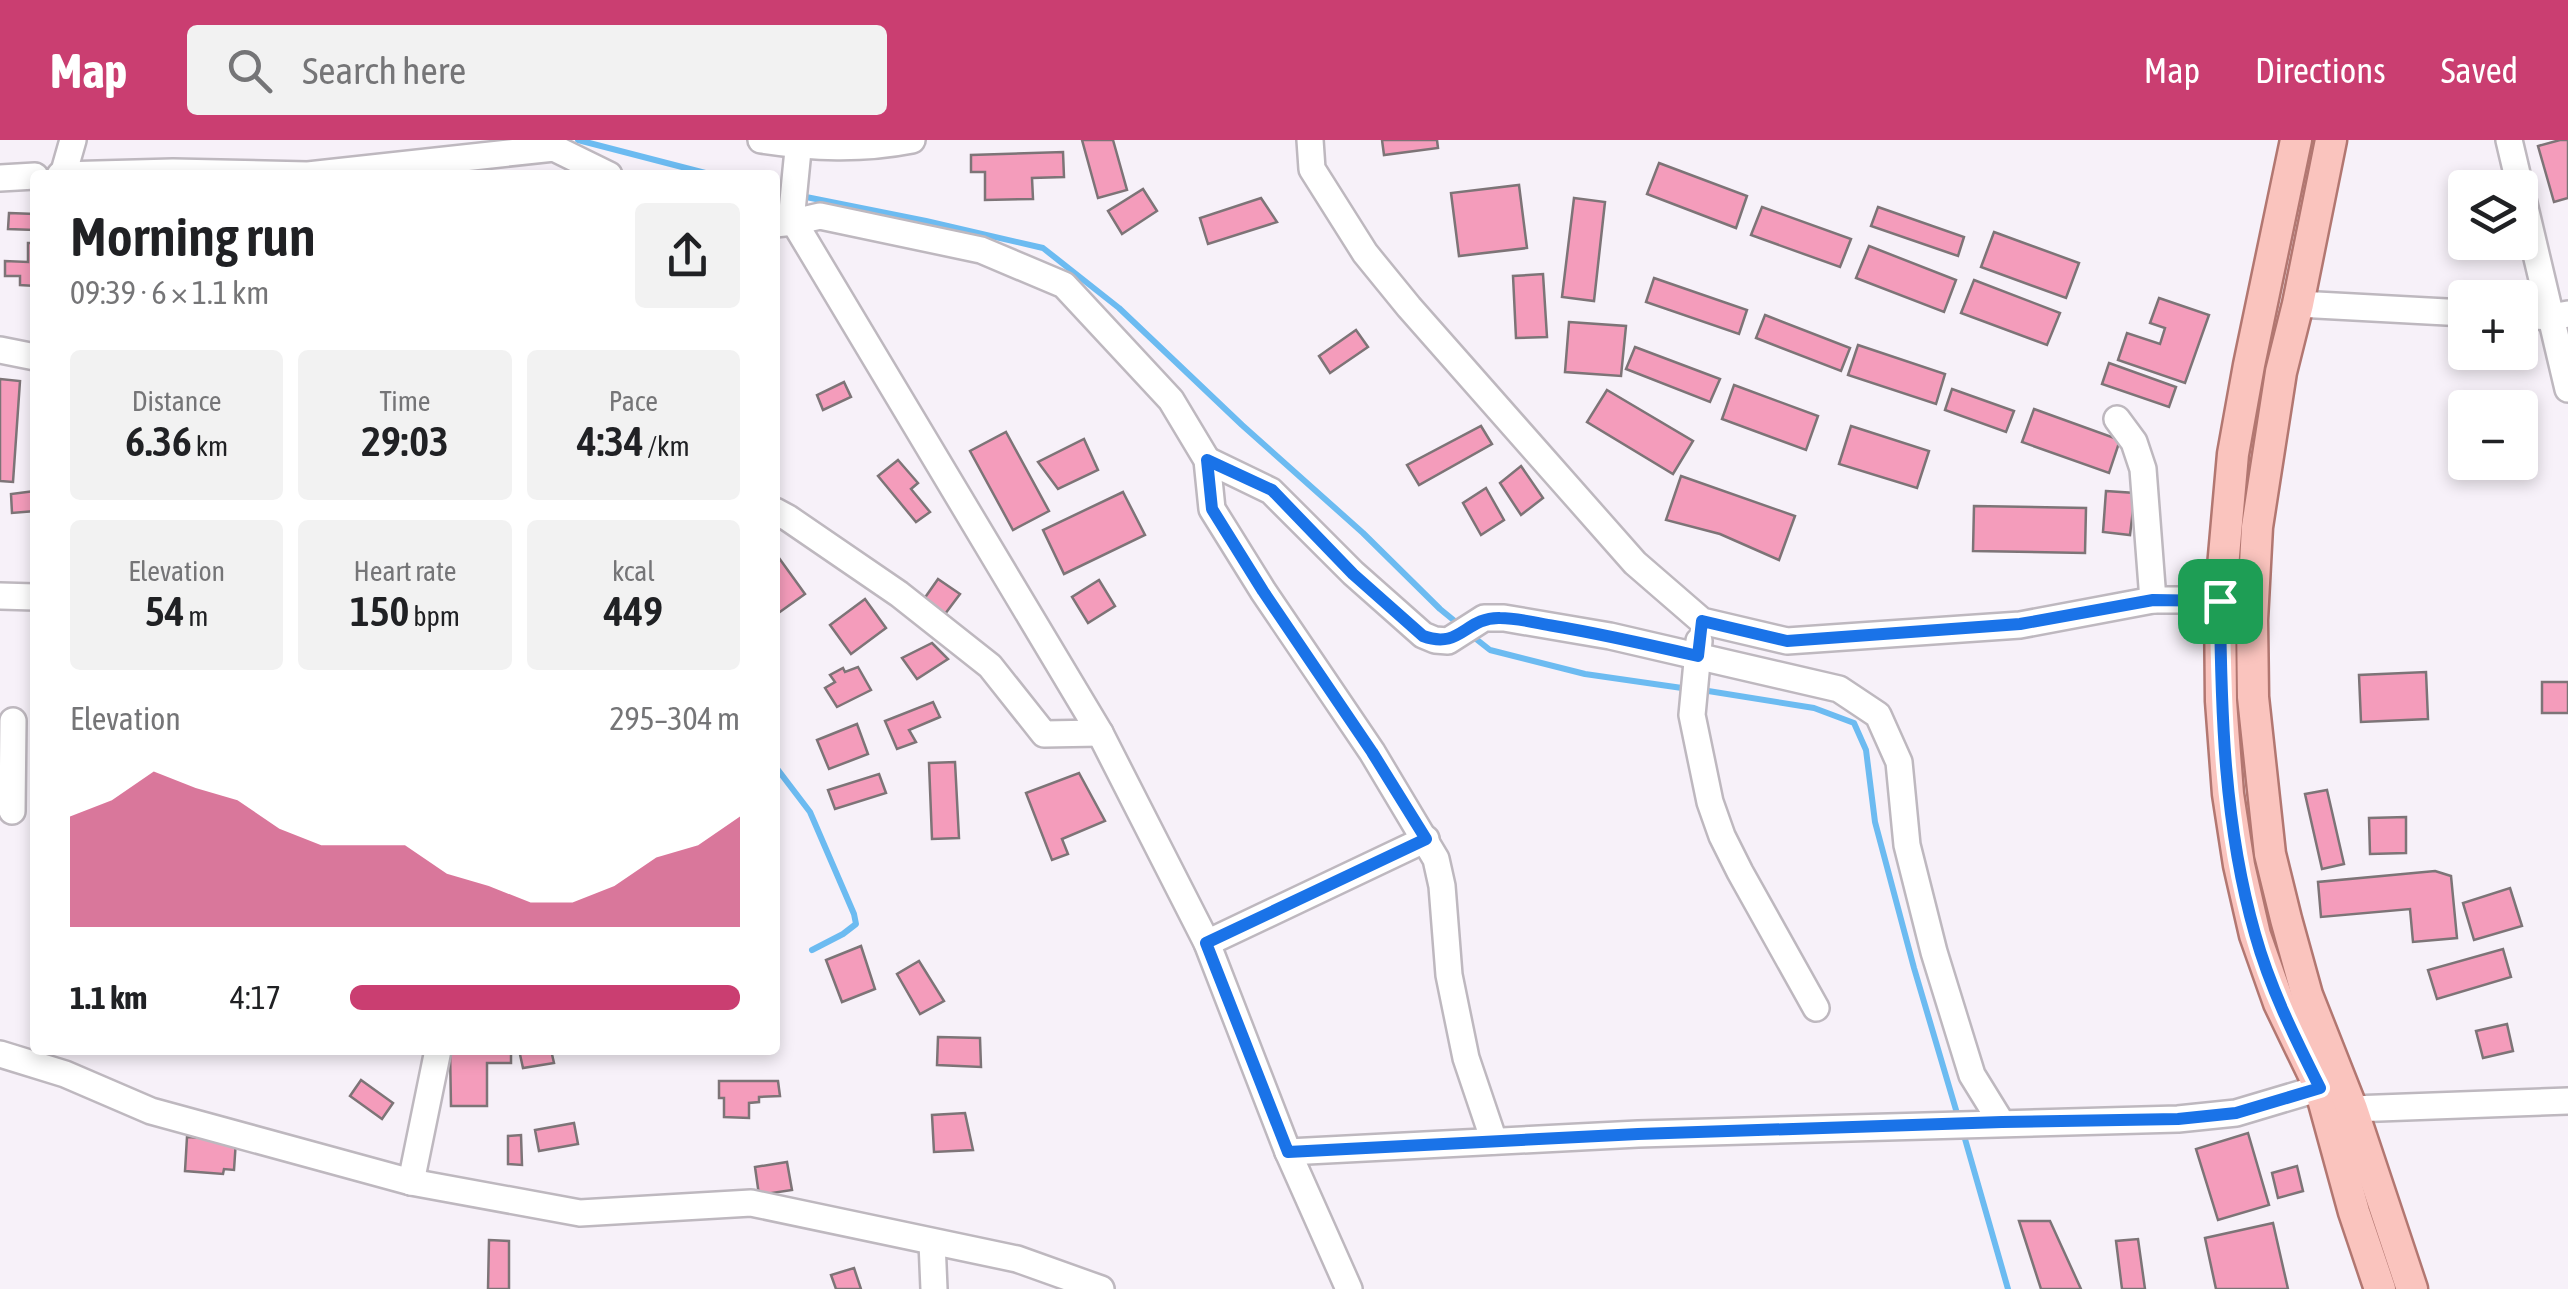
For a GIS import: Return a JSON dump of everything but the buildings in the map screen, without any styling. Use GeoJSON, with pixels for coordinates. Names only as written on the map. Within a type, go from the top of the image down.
{"type":"FeatureCollection","features":[{"type":"Feature","properties":{"kind":"main road"},"geometry":{"type":"LineString","coordinates":[[2296,140],[2234,454],[2220,601],[2222,720],[2228,794],[2255,935],[2279,1004],[2320,1088],[2380,1289]]}},
{"type":"Feature","properties":{"kind":"main road"},"geometry":{"type":"LineString","coordinates":[[2331,140],[2281,372],[2257,527],[2253,698],[2270,854],[2306,995],[2352,1110],[2412,1289]]}},
{"type":"Feature","properties":{"kind":"street"},"geometry":{"type":"LineString","coordinates":[[64,170],[73,140]]}},
{"type":"Feature","properties":{"kind":"street"},"geometry":{"type":"LineString","coordinates":[[761,140],[874,147],[912,140]]}},
{"type":"Feature","properties":{"kind":"street"},"geometry":{"type":"LineString","coordinates":[[1310,140],[1312,168],[1364,253],[1386,280],[1635,563],[1702,621],[1787,641],[2020,624],[2153,600],[2253,600]]}},
{"type":"Feature","properties":{"kind":"street"},"geometry":{"type":"LineString","coordinates":[[2509,140],[2559,315],[2568,389]]}},
{"type":"Feature","properties":{"kind":"street"},"geometry":{"type":"LineString","coordinates":[[798,143],[787,219],[1100,733],[1206,943],[1288,1152],[1348,1289]]}},
{"type":"Feature","properties":{"kind":"street"},"geometry":{"type":"LineString","coordinates":[[346,170],[554,148],[599,170]]}},
{"type":"Feature","properties":{"kind":"street"},"geometry":{"type":"LineString","coordinates":[[0,178],[30,176]]}},
{"type":"Feature","properties":{"kind":"street"},"geometry":{"type":"LineString","coordinates":[[787,219],[820,216],[981,250],[1064,285],[1171,400],[1207,460],[1212,509],[1372,752],[1436,858],[1450,975],[1466,1058],[1494,1141]]}},
{"type":"Feature","properties":{"kind":"street"},"geometry":{"type":"LineString","coordinates":[[2298,304],[2448,311]]}},
{"type":"Feature","properties":{"kind":"street"},"geometry":{"type":"LineString","coordinates":[[0,350],[30,356]]}},
{"type":"Feature","properties":{"kind":"street"},"geometry":{"type":"LineString","coordinates":[[2117,419],[2134,442],[2144,469],[2153,600]]}},
{"type":"Feature","properties":{"kind":"street"},"geometry":{"type":"LineString","coordinates":[[1207,460],[1272,490],[1353,574],[1423,636],[1448,641],[1484,618],[1610,636],[1697,666],[1840,689],[1878,715],[1900,762],[1906,845],[1934,952],[1990,1123]]}},
{"type":"Feature","properties":{"kind":"street"},"geometry":{"type":"LineString","coordinates":[[780,514],[898,594],[990,666],[1044,734],[1100,733]]}},
{"type":"Feature","properties":{"kind":"street"},"geometry":{"type":"LineString","coordinates":[[0,596],[30,597]]}},
{"type":"Feature","properties":{"kind":"street"},"geometry":{"type":"LineString","coordinates":[[1702,621],[1692,715],[1710,802],[1722,836],[1816,1008]]}},
{"type":"Feature","properties":{"kind":"street"},"geometry":{"type":"LineString","coordinates":[[16,721],[16,812]]}},
{"type":"Feature","properties":{"kind":"street"},"geometry":{"type":"LineString","coordinates":[[1206,943],[1426,839]]}},
{"type":"Feature","properties":{"kind":"street"},"geometry":{"type":"LineString","coordinates":[[0,1054],[68,1062],[151,1111],[411,1182],[580,1213],[750,1204],[1017,1259],[1101,1289]]}},
{"type":"Feature","properties":{"kind":"street"},"geometry":{"type":"LineString","coordinates":[[411,1182],[437,1055]]}},
{"type":"Feature","properties":{"kind":"street"},"geometry":{"type":"LineString","coordinates":[[1288,1152],[1810,1128],[2178,1119],[2236,1113],[2320,1088]]}},
{"type":"Feature","properties":{"kind":"street"},"geometry":{"type":"LineString","coordinates":[[2352,1110],[2568,1101]]}},
{"type":"Feature","properties":{"kind":"street"},"geometry":{"type":"LineString","coordinates":[[932,1242],[934,1289]]}},
{"type":"Feature","properties":{"kind":"waterway"},"geometry":{"type":"LineString","coordinates":[[578,140],[694,170]]}},
{"type":"Feature","properties":{"kind":"waterway"},"geometry":{"type":"LineString","coordinates":[[780,191],[789,193]]}},
{"type":"Feature","properties":{"kind":"waterway"},"geometry":{"type":"LineString","coordinates":[[801,196],[1043,248],[1119,308],[1462,627]]}},
{"type":"Feature","properties":{"kind":"waterway"},"geometry":{"type":"LineString","coordinates":[[1471,635],[1490,650],[1585,674],[1689,689]]}},
{"type":"Feature","properties":{"kind":"waterway"},"geometry":{"type":"LineString","coordinates":[[1702,690],[1814,708],[1854,723],[1866,750],[1875,822],[1959,1120]]}},
{"type":"Feature","properties":{"kind":"waterway"},"geometry":{"type":"LineString","coordinates":[[780,773],[810,812],[856,924],[812,950]]}},
{"type":"Feature","properties":{"kind":"waterway"},"geometry":{"type":"LineString","coordinates":[[1963,1132],[2008,1289]]}},
{"type":"Feature","properties":{"kind":"route"},"geometry":{"type":"LineString","coordinates":[[1207,460],[1272,490],[1353,574],[1423,636],[1435,640],[1448,641],[1484,618],[1504,618],[1698,656],[1702,621],[1787,641],[2020,624],[2153,600],[2220,601],[2221,702],[2228,794],[2239,865],[2255,935],[2279,1004],[2320,1088],[2236,1113],[2178,1119],[1848,1126],[1288,1152],[1206,943],[1426,839],[1212,509],[1207,460]]}}]}
